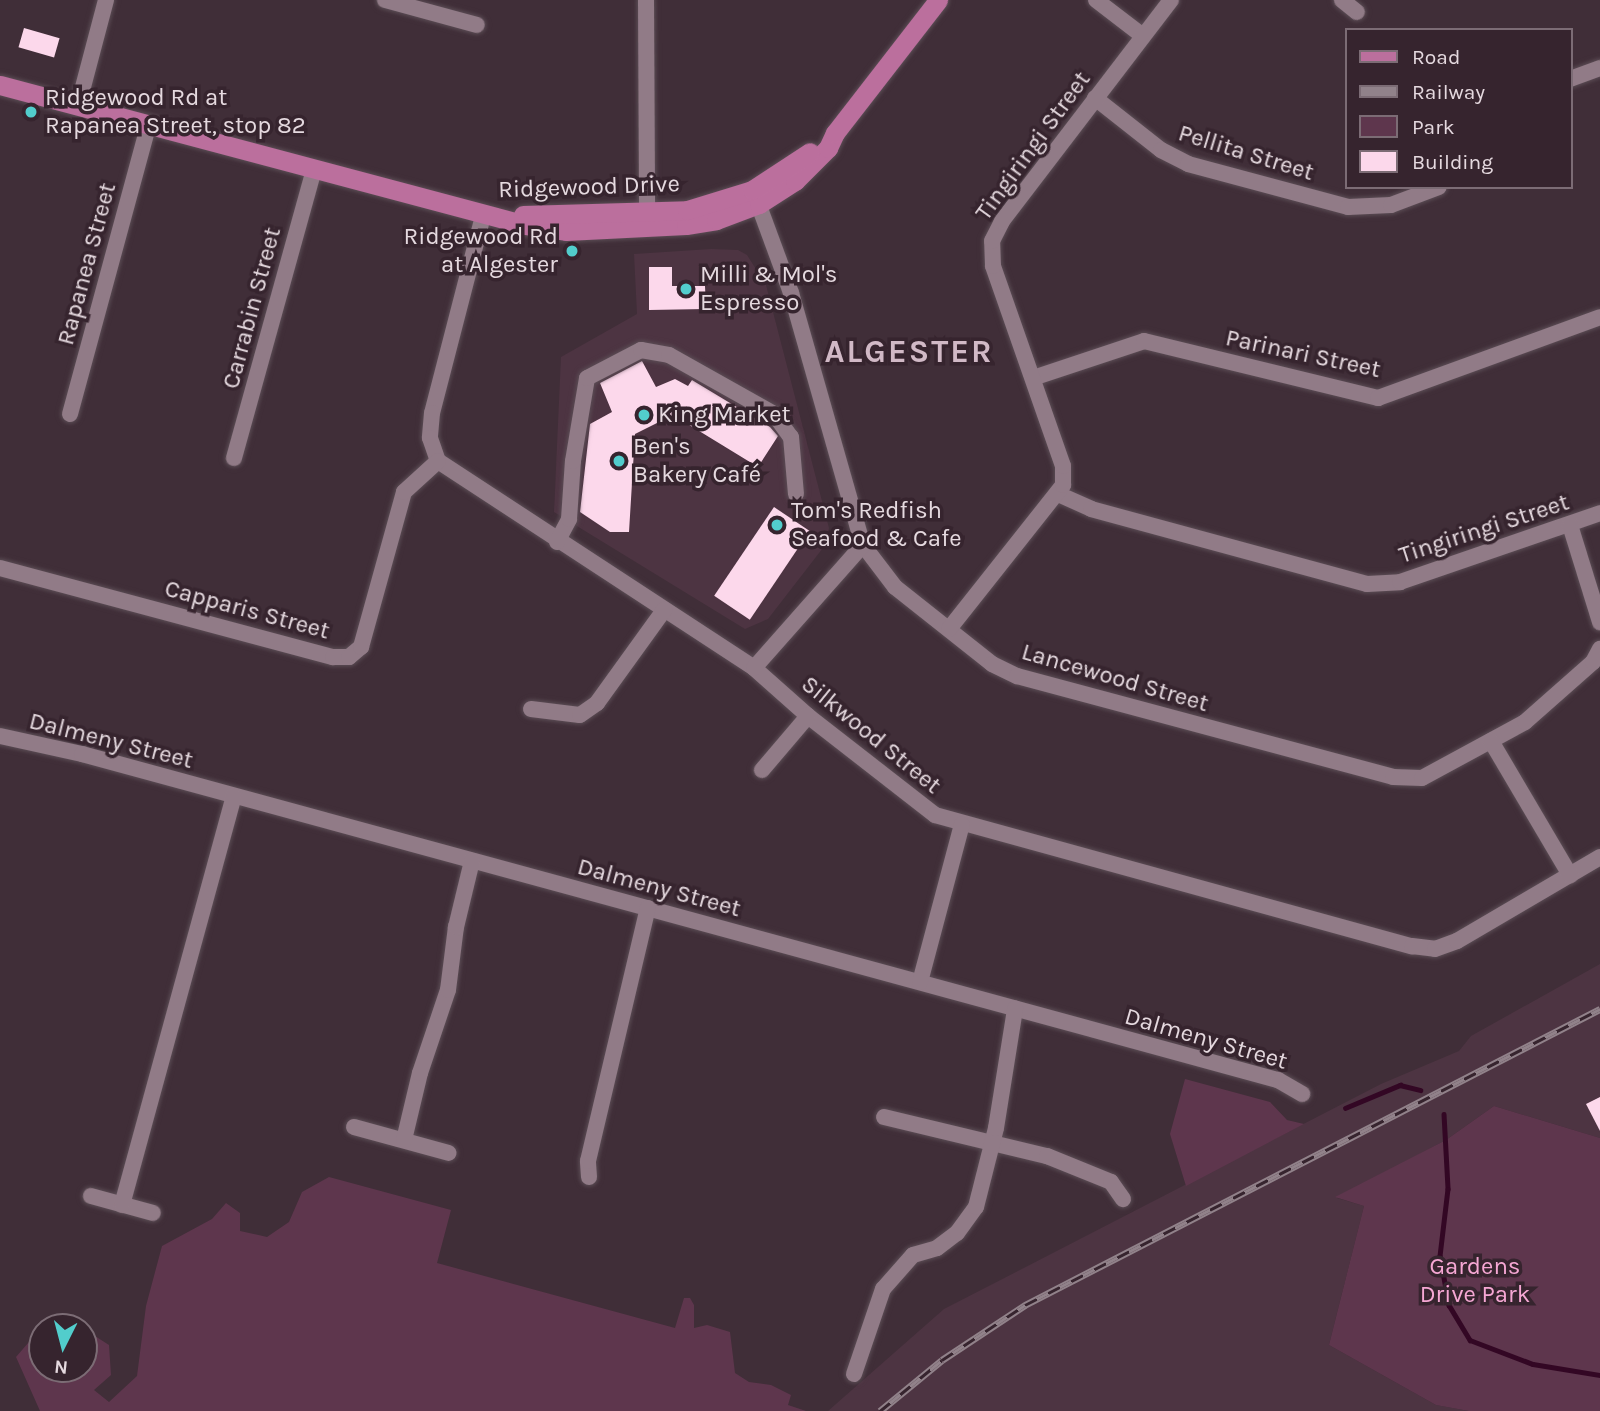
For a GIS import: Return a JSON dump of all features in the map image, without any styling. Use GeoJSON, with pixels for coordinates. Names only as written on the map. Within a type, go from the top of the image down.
{"type":"FeatureCollection","features":[{"type":"Feature","properties":{"kind":"main road","name":"Ridgewood Drive"},"geometry":{"type":"LineString","coordinates":[[0,85],[483,216],[566,231],[647,220],[716,220],[809,169],[938,0]]}},
{"type":"Feature","properties":{"kind":"street"},"geometry":{"type":"LineString","coordinates":[[78,106],[107,0]]}},
{"type":"Feature","properties":{"kind":"street"},"geometry":{"type":"LineString","coordinates":[[385,0],[477,25]]}},
{"type":"Feature","properties":{"kind":"street"},"geometry":{"type":"LineString","coordinates":[[646,0],[647,220]]}},
{"type":"Feature","properties":{"kind":"street"},"geometry":{"type":"LineString","coordinates":[[1096,0],[1143,36]]}},
{"type":"Feature","properties":{"kind":"street","name":"Tingiringi Street"},"geometry":{"type":"LineString","coordinates":[[1171,0],[1002,221],[992,241],[993,266],[1063,466],[1054,498],[1367,584],[1400,582],[1600,513]]}},
{"type":"Feature","properties":{"kind":"street"},"geometry":{"type":"LineString","coordinates":[[1342,0],[1357,12]]}},
{"type":"Feature","properties":{"kind":"street"},"geometry":{"type":"LineString","coordinates":[[1572,78],[1600,68]]}},
{"type":"Feature","properties":{"kind":"street","name":"Pellita Street"},"geometry":{"type":"LineString","coordinates":[[1096,98],[1161,150],[1188,164],[1348,207],[1391,205],[1434,189]]}},
{"type":"Feature","properties":{"kind":"street","name":"Rapanea Street"},"geometry":{"type":"LineString","coordinates":[[70,414],[148,126]]}},
{"type":"Feature","properties":{"kind":"street","name":"Carrabin Street"},"geometry":{"type":"LineString","coordinates":[[234,458],[314,170]]}},
{"type":"Feature","properties":{"kind":"street","name":"Lancewood Street"},"geometry":{"type":"LineString","coordinates":[[756,197],[791,293],[863,545],[895,587],[992,664],[1017,676],[1393,777],[1422,778],[1492,741],[1544,706],[1600,649]]}},
{"type":"Feature","properties":{"kind":"street"},"geometry":{"type":"LineString","coordinates":[[438,461],[430,438],[432,413],[483,216]]}},
{"type":"Feature","properties":{"kind":"street","name":"Parinari Street"},"geometry":{"type":"LineString","coordinates":[[1033,378],[1144,341],[1378,398],[1600,317]]}},
{"type":"Feature","properties":{"kind":"street"},"geometry":{"type":"LineString","coordinates":[[557,542],[569,519],[573,461],[587,378],[640,350],[668,355],[774,414],[791,437],[796,494]]}},
{"type":"Feature","properties":{"kind":"street","name":"Silkwood Street"},"geometry":{"type":"LineString","coordinates":[[438,461],[557,542],[754,668],[808,716],[936,815],[962,824],[1412,946],[1435,949],[1457,942],[1600,857]]}},
{"type":"Feature","properties":{"kind":"street","name":"Capparis Street"},"geometry":{"type":"LineString","coordinates":[[0,568],[332,657],[349,657],[361,647],[404,492],[438,461]]}},
{"type":"Feature","properties":{"kind":"street"},"geometry":{"type":"LineString","coordinates":[[949,629],[1054,498]]}},
{"type":"Feature","properties":{"kind":"street"},"geometry":{"type":"LineString","coordinates":[[1570,525],[1600,622]]}},
{"type":"Feature","properties":{"kind":"street"},"geometry":{"type":"LineString","coordinates":[[754,668],[863,545]]}},
{"type":"Feature","properties":{"kind":"street"},"geometry":{"type":"LineString","coordinates":[[531,709],[580,715],[597,703],[664,610]]}},
{"type":"Feature","properties":{"kind":"street"},"geometry":{"type":"LineString","coordinates":[[762,770],[808,716]]}},
{"type":"Feature","properties":{"kind":"street","name":"Dalmeny Street"},"geometry":{"type":"LineString","coordinates":[[0,736],[234,796],[1278,1080],[1302,1094]]}},
{"type":"Feature","properties":{"kind":"street"},"geometry":{"type":"LineString","coordinates":[[1492,741],[1570,874]]}},
{"type":"Feature","properties":{"kind":"street"},"geometry":{"type":"LineString","coordinates":[[122,1205],[234,796]]}},
{"type":"Feature","properties":{"kind":"street"},"geometry":{"type":"LineString","coordinates":[[920,982],[962,824]]}},
{"type":"Feature","properties":{"kind":"street"},"geometry":{"type":"LineString","coordinates":[[404,1140],[420,1073],[448,989],[456,927],[472,861]]}},
{"type":"Feature","properties":{"kind":"street"},"geometry":{"type":"LineString","coordinates":[[589,1177],[588,1161],[648,908]]}},
{"type":"Feature","properties":{"kind":"street"},"geometry":{"type":"LineString","coordinates":[[854,1374],[883,1289],[913,1255],[937,1248],[957,1233],[976,1207],[993,1141],[1015,1009]]}},
{"type":"Feature","properties":{"kind":"street"},"geometry":{"type":"LineString","coordinates":[[884,1117],[993,1141],[1111,1182],[1123,1199]]}},
{"type":"Feature","properties":{"kind":"street"},"geometry":{"type":"LineString","coordinates":[[355,1127],[449,1153]]}},
{"type":"Feature","properties":{"kind":"street"},"geometry":{"type":"LineString","coordinates":[[91,1196],[153,1213]]}},
{"type":"Feature","properties":{"kind":"shaded area"},"geometry":{"type":"Polygon","coordinates":[[[738,250],[747,255],[766,285],[829,528],[826,544],[768,619],[745,629],[554,512],[561,357],[637,314],[634,254],[738,250]]]}},
{"type":"Feature","properties":{"kind":"shaded area"},"geometry":{"type":"Polygon","coordinates":[[[1600,964],[1600,1138],[1494,1106],[1446,1140],[1337,1198],[1364,1206],[1329,1345],[1436,1405],[1469,1411],[828,1411],[944,1309],[1381,1084],[1459,1051],[1471,1036],[1600,964]]]}},
{"type":"Feature","properties":{"kind":"green space"},"geometry":{"type":"Polygon","coordinates":[[[1185,1079],[1270,1102],[1287,1120],[1304,1124],[1186,1186],[1170,1134],[1185,1079]]]}},
{"type":"Feature","properties":{"kind":"green space","name":"Gardens Drive Park"},"geometry":{"type":"Polygon","coordinates":[[[1494,1106],[1600,1138],[1600,1411],[1469,1411],[1436,1405],[1329,1345],[1364,1206],[1335,1197],[1446,1140],[1494,1106]]]}},
{"type":"Feature","properties":{"kind":"green space"},"geometry":{"type":"Polygon","coordinates":[[[329,1177],[451,1210],[437,1263],[675,1328],[684,1298],[690,1298],[694,1305],[694,1328],[707,1325],[730,1332],[735,1373],[749,1382],[771,1385],[791,1395],[788,1405],[806,1411],[40,1411],[16,1357],[28,1343],[28,1383],[98,1383],[98,1338],[109,1345],[111,1375],[94,1390],[109,1402],[137,1376],[146,1306],[162,1246],[212,1219],[226,1203],[240,1213],[240,1231],[267,1237],[289,1222],[302,1192],[329,1177]]]}},
{"type":"Feature","properties":{"kind":"building"},"geometry":{"type":"Polygon","coordinates":[[[24,28],[60,38],[54,57],[18,47],[24,28]]]}},
{"type":"Feature","properties":{"kind":"building"},"geometry":{"type":"Polygon","coordinates":[[[649,267],[672,267],[672,286],[705,286],[706,309],[649,310],[649,267]]]}},
{"type":"Feature","properties":{"kind":"building"},"geometry":{"type":"Polygon","coordinates":[[[642,361],[656,387],[675,379],[688,386],[692,380],[770,427],[778,436],[758,467],[673,415],[635,434],[629,532],[610,532],[580,512],[590,424],[612,412],[600,383],[642,361]]]}},
{"type":"Feature","properties":{"kind":"building"},"geometry":{"type":"Polygon","coordinates":[[[774,507],[810,531],[750,620],[714,596],[774,507]]]}},
{"type":"Feature","properties":{"kind":"building"},"geometry":{"type":"Polygon","coordinates":[[[1600,1097],[1600,1131],[1586,1104],[1600,1097]]]}},
{"type":"Feature","properties":{"kind":"waterway"},"geometry":{"type":"LineString","coordinates":[[1345,1108],[1400,1085],[1420,1090]]}},
{"type":"Feature","properties":{"kind":"waterway"},"geometry":{"type":"LineString","coordinates":[[1444,1114],[1448,1189],[1440,1256],[1449,1305],[1470,1340],[1533,1364],[1600,1375]]}},
{"type":"Feature","properties":{"kind":"railway"},"geometry":{"type":"LineString","coordinates":[[880,1411],[942,1360],[1025,1305],[1600,1009]]}},
{"type":"Feature","properties":{"kind":"place","name":"Ridgewood Rd at Rapanea Street, stop 82"},"geometry":{"type":"Point","coordinates":[31,112]}},
{"type":"Feature","properties":{"kind":"place","name":"Ridgewood Rd at Algester"},"geometry":{"type":"Point","coordinates":[572,251]}},
{"type":"Feature","properties":{"kind":"place","name":"Milli & Mol's Espresso"},"geometry":{"type":"Point","coordinates":[686,289]}},
{"type":"Feature","properties":{"kind":"place","name":"King Market"},"geometry":{"type":"Point","coordinates":[644,415]}},
{"type":"Feature","properties":{"kind":"place","name":"Ben's Bakery Café"},"geometry":{"type":"Point","coordinates":[619,461]}},
{"type":"Feature","properties":{"kind":"place","name":"Tom's Redfish Seafood & Cafe"},"geometry":{"type":"Point","coordinates":[777,525]}},
{"type":"Feature","properties":{"kind":"district","name":"ALGESTER"},"geometry":{"type":"Point","coordinates":[909,352]}}]}
